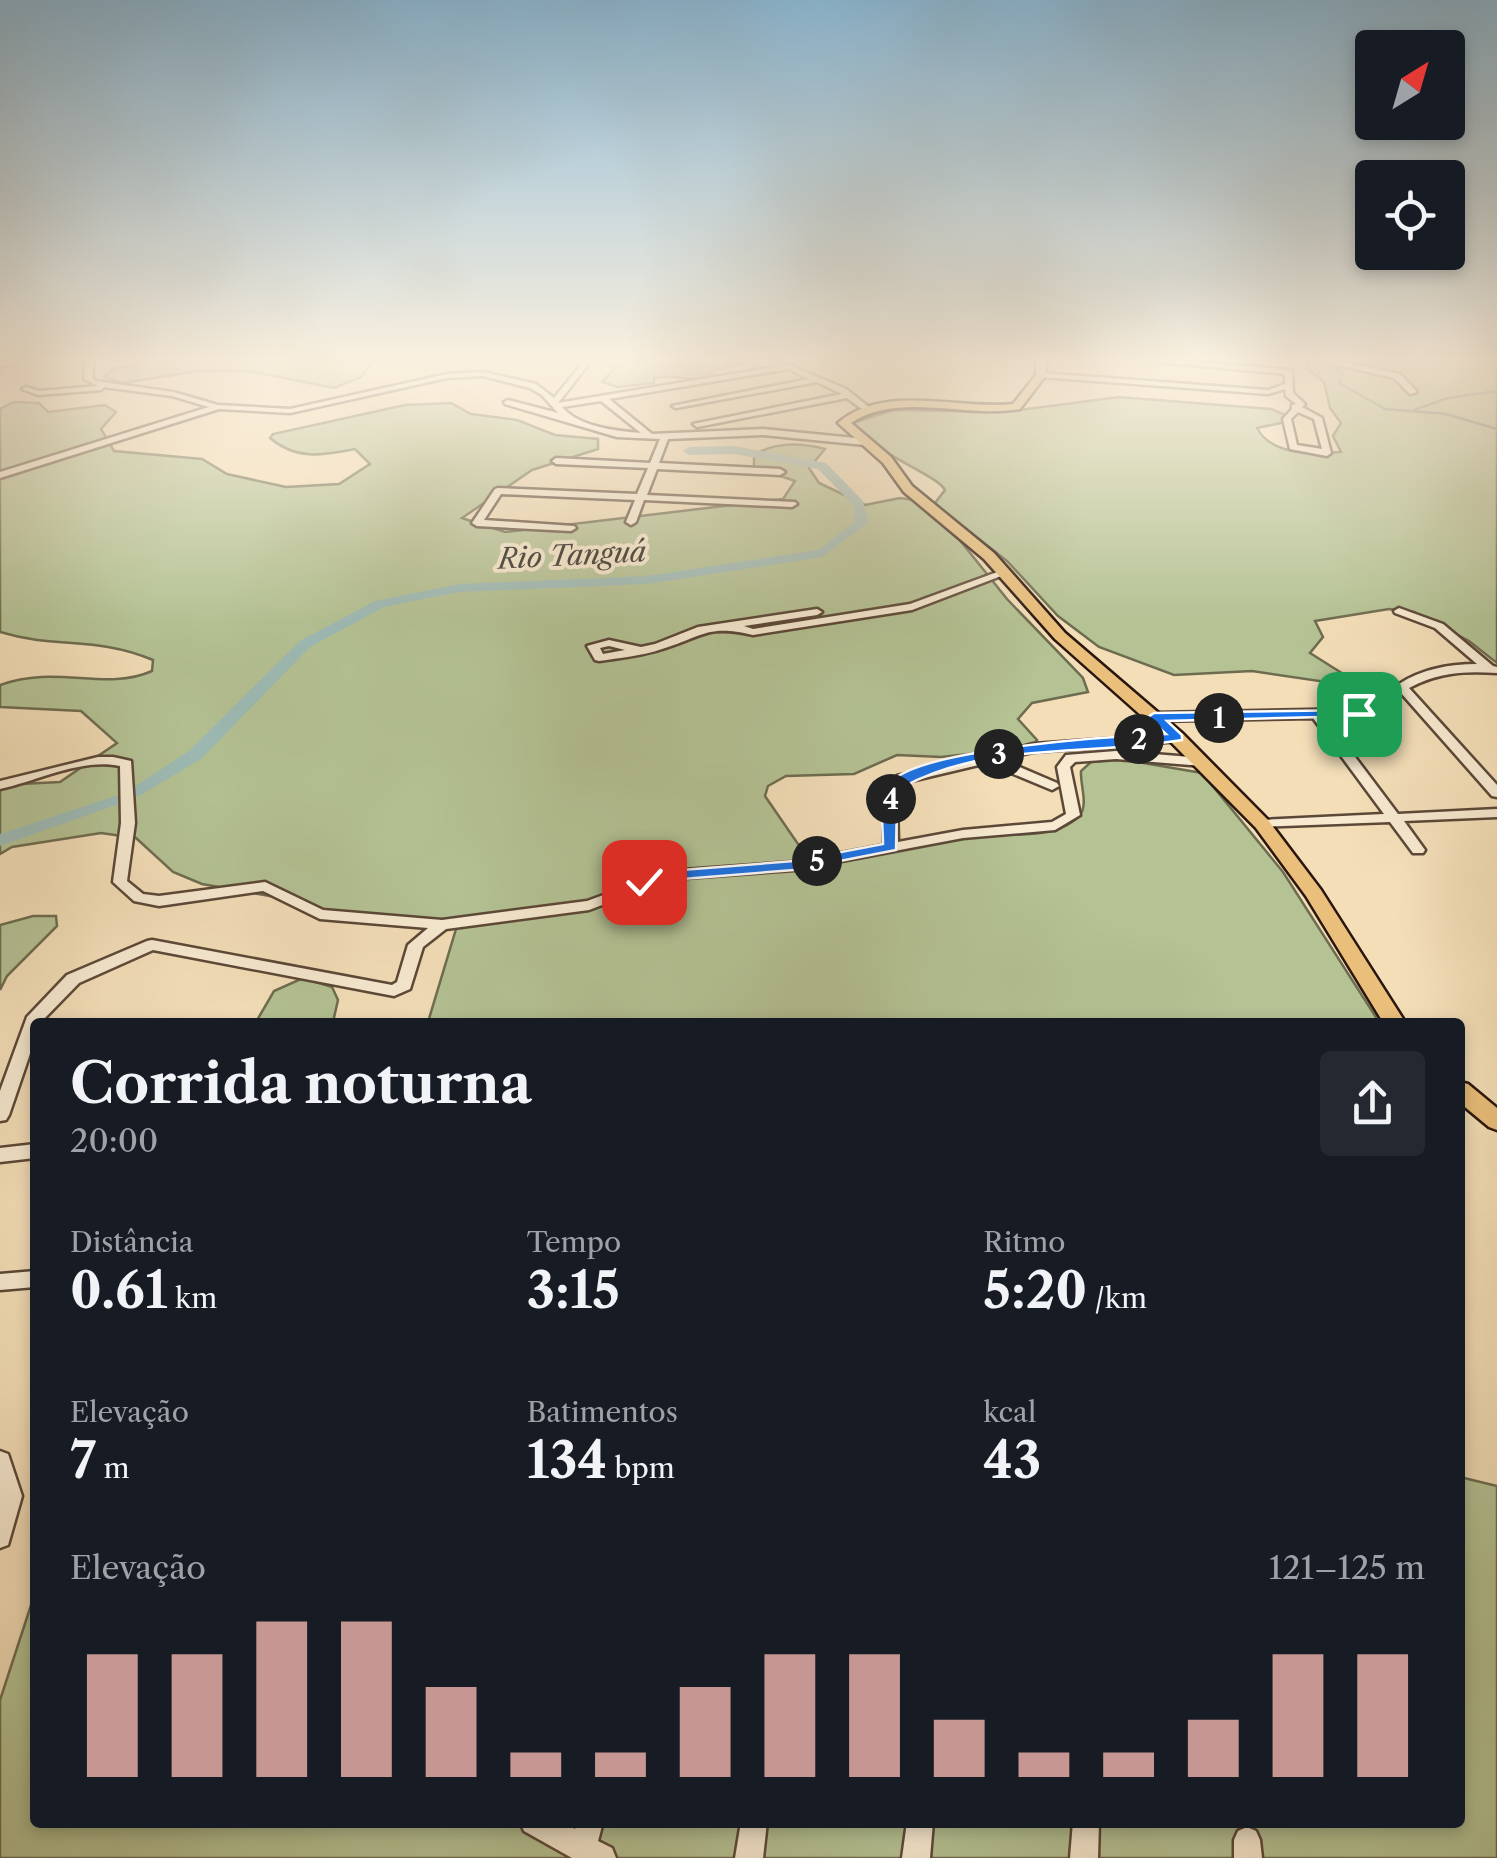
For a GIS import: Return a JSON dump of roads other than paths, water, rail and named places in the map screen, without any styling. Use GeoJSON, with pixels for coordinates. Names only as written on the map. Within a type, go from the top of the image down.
{"type":"FeatureCollection","features":[{"type":"Feature","properties":{"kind":"main road"},"geometry":{"type":"LineString","coordinates":[[871,447],[887,460],[908,489],[963,533],[1004,574],[1060,636],[1204,762],[1262,824],[1314,894],[1392,1018]]}},
{"type":"Feature","properties":{"kind":"main road"},"geometry":{"type":"LineString","coordinates":[[1465,1094],[1494,1116]]}},
{"type":"Feature","properties":{"kind":"street"},"geometry":{"type":"LineString","coordinates":[[0,476],[93,447]]}},
{"type":"Feature","properties":{"kind":"street"},"geometry":{"type":"LineString","coordinates":[[631,522],[661,447]]}},
{"type":"Feature","properties":{"kind":"street"},"geometry":{"type":"LineString","coordinates":[[1293,447],[1328,452],[1326,447]]}},
{"type":"Feature","properties":{"kind":"street"},"geometry":{"type":"LineString","coordinates":[[556,461],[780,472]]}},
{"type":"Feature","properties":{"kind":"street"},"geometry":{"type":"LineString","coordinates":[[571,528],[478,523],[498,491],[792,504]]}},
{"type":"Feature","properties":{"kind":"street"},"geometry":{"type":"LineString","coordinates":[[728,626],[753,632],[896,610],[1004,574]]}},
{"type":"Feature","properties":{"kind":"street"},"geometry":{"type":"LineString","coordinates":[[1399,611],[1438,626],[1494,671]]}},
{"type":"Feature","properties":{"kind":"street"},"geometry":{"type":"LineString","coordinates":[[641,650],[698,630],[817,612]]}},
{"type":"Feature","properties":{"kind":"street"},"geometry":{"type":"LineString","coordinates":[[1154,717],[1317,716],[1372,710],[1402,687],[1454,668],[1494,671]]}},
{"type":"Feature","properties":{"kind":"street"},"geometry":{"type":"LineString","coordinates":[[1402,687],[1497,793]]}},
{"type":"Feature","properties":{"kind":"street"},"geometry":{"type":"LineString","coordinates":[[1317,716],[1418,850]]}},
{"type":"Feature","properties":{"kind":"street"},"geometry":{"type":"LineString","coordinates":[[891,847],[890,802],[896,785],[914,775],[984,756],[1092,742],[1178,738]]}},
{"type":"Feature","properties":{"kind":"street"},"geometry":{"type":"LineString","coordinates":[[0,785],[36,780],[102,758],[126,764],[128,822],[120,882],[139,898],[159,900],[266,886],[320,914],[442,925],[588,905],[669,875],[794,866],[891,847],[1067,822],[1072,815],[1072,797],[1063,767],[1072,758],[1116,755],[1204,762]]}},
{"type":"Feature","properties":{"kind":"street"},"geometry":{"type":"LineString","coordinates":[[984,756],[1052,786]]}},
{"type":"Feature","properties":{"kind":"street"},"geometry":{"type":"LineString","coordinates":[[1262,824],[1497,813]]}},
{"type":"Feature","properties":{"kind":"street"},"geometry":{"type":"LineString","coordinates":[[37,1018],[74,979],[152,945],[394,991],[404,985],[416,945],[442,925]]}},
{"type":"Feature","properties":{"kind":"street"},"geometry":{"type":"LineString","coordinates":[[0,1115],[29,1048]]}},
{"type":"Feature","properties":{"kind":"street"},"geometry":{"type":"LineString","coordinates":[[0,1154],[30,1151]]}},
{"type":"Feature","properties":{"kind":"street"},"geometry":{"type":"LineString","coordinates":[[0,1282],[30,1279]]}},
{"type":"Feature","properties":{"kind":"street"},"geometry":{"type":"LineString","coordinates":[[0,1461],[11,1496],[0,1537]]}},
{"type":"Feature","properties":{"kind":"street"},"geometry":{"type":"LineString","coordinates":[[550,1828],[592,1843]]}},
{"type":"Feature","properties":{"kind":"street"},"geometry":{"type":"LineString","coordinates":[[749,1858],[753,1828]]}},
{"type":"Feature","properties":{"kind":"street"},"geometry":{"type":"LineString","coordinates":[[916,1858],[919,1828]]}},
{"type":"Feature","properties":{"kind":"street"},"geometry":{"type":"LineString","coordinates":[[1084,1858],[1086,1828]]}},
{"type":"Feature","properties":{"kind":"waterway","name":"Rio Tanguá"},"geometry":{"type":"LineString","coordinates":[[133,792],[195,755],[305,644],[380,604],[459,588],[647,580],[822,553],[862,523],[859,504],[822,466],[734,450],[689,451]]}},
{"type":"Feature","properties":{"kind":"waterway","name":"Rio Tanguá"},"geometry":{"type":"LineString","coordinates":[[0,840],[121,797]]}}]}
